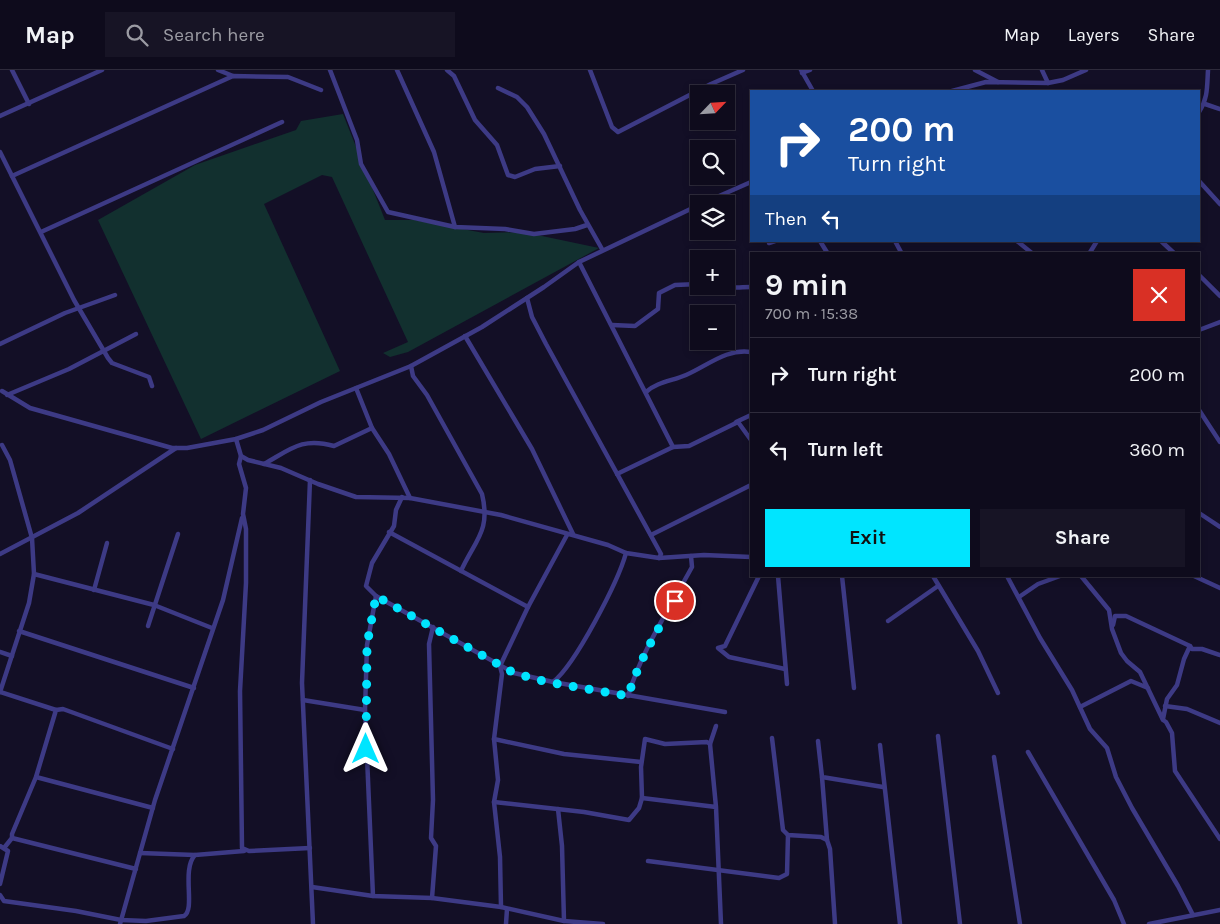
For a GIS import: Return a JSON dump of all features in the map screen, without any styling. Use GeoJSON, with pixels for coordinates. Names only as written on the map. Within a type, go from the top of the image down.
{"type":"FeatureCollection","features":[{"type":"Feature","properties":{"kind":"street"},"geometry":{"type":"LineString","coordinates":[[12,70],[29,104]]}},
{"type":"Feature","properties":{"kind":"street"},"geometry":{"type":"LineString","coordinates":[[81,70],[84,77]]}},
{"type":"Feature","properties":{"kind":"street"},"geometry":{"type":"LineString","coordinates":[[0,116],[102,70]]}},
{"type":"Feature","properties":{"kind":"street"},"geometry":{"type":"LineString","coordinates":[[218,70],[233,76],[288,76],[320,90]]}},
{"type":"Feature","properties":{"kind":"street"},"geometry":{"type":"LineString","coordinates":[[330,70],[357,140],[361,164],[388,212],[455,227],[505,229],[534,234],[575,229],[588,225]]}},
{"type":"Feature","properties":{"kind":"street"},"geometry":{"type":"LineString","coordinates":[[396,70],[434,152],[455,227]]}},
{"type":"Feature","properties":{"kind":"street"},"geometry":{"type":"LineString","coordinates":[[447,70],[454,76],[475,120],[497,146],[508,175],[515,177],[535,169],[560,166]]}},
{"type":"Feature","properties":{"kind":"street"},"geometry":{"type":"LineString","coordinates":[[590,70],[612,127],[618,132],[711,84],[743,70]]}},
{"type":"Feature","properties":{"kind":"street"},"geometry":{"type":"LineString","coordinates":[[810,70],[802,72],[812,90]]}},
{"type":"Feature","properties":{"kind":"street"},"geometry":{"type":"LineString","coordinates":[[1042,70],[1048,83]]}},
{"type":"Feature","properties":{"kind":"street"},"geometry":{"type":"LineString","coordinates":[[964,89],[986,82],[1048,83],[1063,80],[1086,70]]}},
{"type":"Feature","properties":{"kind":"street"},"geometry":{"type":"LineString","coordinates":[[1200,111],[1205,104],[1208,70]]}},
{"type":"Feature","properties":{"kind":"street"},"geometry":{"type":"LineString","coordinates":[[978,71],[999,83]]}},
{"type":"Feature","properties":{"kind":"street"},"geometry":{"type":"LineString","coordinates":[[978,71],[986,82]]}},
{"type":"Feature","properties":{"kind":"street"},"geometry":{"type":"LineString","coordinates":[[12,176],[233,76]]}},
{"type":"Feature","properties":{"kind":"street"},"geometry":{"type":"LineString","coordinates":[[498,88],[518,96],[527,107],[560,166],[588,225],[602,249]]}},
{"type":"Feature","properties":{"kind":"street"},"geometry":{"type":"LineString","coordinates":[[1205,104],[1220,110]]}},
{"type":"Feature","properties":{"kind":"street"},"geometry":{"type":"LineString","coordinates":[[41,232],[282,122]]}},
{"type":"Feature","properties":{"kind":"street"},"geometry":{"type":"LineString","coordinates":[[0,152],[104,352],[112,362],[148,377],[152,386]]}},
{"type":"Feature","properties":{"kind":"street"},"geometry":{"type":"LineString","coordinates":[[721,195],[750,182]]}},
{"type":"Feature","properties":{"kind":"street"},"geometry":{"type":"LineString","coordinates":[[1200,182],[1220,204]]}},
{"type":"Feature","properties":{"kind":"street"},"geometry":{"type":"LineString","coordinates":[[0,554],[78,512],[176,448],[236,438],[263,430],[321,402],[411,366],[465,336],[602,249],[690,209]]}},
{"type":"Feature","properties":{"kind":"street"},"geometry":{"type":"LineString","coordinates":[[1018,242],[1031,252]]}},
{"type":"Feature","properties":{"kind":"street"},"geometry":{"type":"LineString","coordinates":[[1162,242],[1173,252]]}},
{"type":"Feature","properties":{"kind":"street"},"geometry":{"type":"LineString","coordinates":[[579,262],[673,447]]}},
{"type":"Feature","properties":{"kind":"street"},"geometry":{"type":"LineString","coordinates":[[1200,276],[1220,296]]}},
{"type":"Feature","properties":{"kind":"street"},"geometry":{"type":"LineString","coordinates":[[612,325],[634,326],[658,309],[659,293],[675,285],[690,284]]}},
{"type":"Feature","properties":{"kind":"street"},"geometry":{"type":"LineString","coordinates":[[735,288],[739,286],[750,287]]}},
{"type":"Feature","properties":{"kind":"street"},"geometry":{"type":"LineString","coordinates":[[0,344],[80,308],[115,295]]}},
{"type":"Feature","properties":{"kind":"street"},"geometry":{"type":"LineString","coordinates":[[527,298],[532,317],[651,535],[661,554],[660,558]]}},
{"type":"Feature","properties":{"kind":"street"},"geometry":{"type":"LineString","coordinates":[[1200,330],[1219,323],[1220,330]]}},
{"type":"Feature","properties":{"kind":"street"},"geometry":{"type":"LineString","coordinates":[[7,395],[69,369],[136,334]]}},
{"type":"Feature","properties":{"kind":"street"},"geometry":{"type":"LineString","coordinates":[[465,336],[532,449],[570,534]]}},
{"type":"Feature","properties":{"kind":"street"},"geometry":{"type":"LineString","coordinates":[[646,392],[651,387],[686,375],[724,356],[741,350],[750,352]]}},
{"type":"Feature","properties":{"kind":"street"},"geometry":{"type":"LineString","coordinates":[[411,366],[413,376],[427,395],[482,494],[486,512],[485,524],[461,571]]}},
{"type":"Feature","properties":{"kind":"street"},"geometry":{"type":"LineString","coordinates":[[356,388],[358,399],[372,428],[389,454],[410,498]]}},
{"type":"Feature","properties":{"kind":"street"},"geometry":{"type":"LineString","coordinates":[[1,389],[7,395],[30,408],[176,448]]}},
{"type":"Feature","properties":{"kind":"street"},"geometry":{"type":"LineString","coordinates":[[1200,412],[1220,442]]}},
{"type":"Feature","properties":{"kind":"street"},"geometry":{"type":"LineString","coordinates":[[617,474],[673,447],[689,446],[750,415]]}},
{"type":"Feature","properties":{"kind":"street"},"geometry":{"type":"LineString","coordinates":[[732,424],[738,422],[750,439]]}},
{"type":"Feature","properties":{"kind":"street"},"geometry":{"type":"LineString","coordinates":[[264,464],[295,446],[315,441],[334,446],[372,428]]}},
{"type":"Feature","properties":{"kind":"street"},"geometry":{"type":"LineString","coordinates":[[121,922],[153,808],[223,600],[243,514],[246,488],[239,464],[241,456],[236,438]]}},
{"type":"Feature","properties":{"kind":"street"},"geometry":{"type":"LineString","coordinates":[[2,445],[10,460],[32,538],[34,574],[29,603],[0,692],[56,710],[63,709],[173,749]]}},
{"type":"Feature","properties":{"kind":"street"},"geometry":{"type":"LineString","coordinates":[[241,456],[281,468],[356,497],[402,497],[486,512],[533,523],[626,553],[660,558],[750,556]]}},
{"type":"Feature","properties":{"kind":"street"},"geometry":{"type":"LineString","coordinates":[[310,480],[303,700],[313,924]]}},
{"type":"Feature","properties":{"kind":"street"},"geometry":{"type":"LineString","coordinates":[[651,535],[750,486]]}},
{"type":"Feature","properties":{"kind":"street"},"geometry":{"type":"LineString","coordinates":[[402,497],[396,510],[394,526],[372,563],[366,586],[376,596],[514,673],[552,682],[725,712]]}},
{"type":"Feature","properties":{"kind":"street"},"geometry":{"type":"LineString","coordinates":[[243,514],[246,529],[246,582],[240,691],[240,766],[241,842],[244,851]]}},
{"type":"Feature","properties":{"kind":"street"},"geometry":{"type":"LineString","coordinates":[[1200,514],[1219,524]]}},
{"type":"Feature","properties":{"kind":"street"},"geometry":{"type":"LineString","coordinates":[[389,532],[528,607]]}},
{"type":"Feature","properties":{"kind":"street"},"geometry":{"type":"LineString","coordinates":[[148,626],[178,534]]}},
{"type":"Feature","properties":{"kind":"street"},"geometry":{"type":"LineString","coordinates":[[501,907],[500,857],[494,802],[498,780],[494,739],[502,674],[500,666],[528,607],[570,534]]}},
{"type":"Feature","properties":{"kind":"street"},"geometry":{"type":"LineString","coordinates":[[94,590],[107,543]]}},
{"type":"Feature","properties":{"kind":"street"},"geometry":{"type":"LineString","coordinates":[[552,682],[581,643],[612,591],[626,553]]}},
{"type":"Feature","properties":{"kind":"street"},"geometry":{"type":"LineString","coordinates":[[628,696],[636,670],[648,645],[692,567],[692,556]]}},
{"type":"Feature","properties":{"kind":"street"},"geometry":{"type":"LineString","coordinates":[[34,574],[154,605],[212,628]]}},
{"type":"Feature","properties":{"kind":"street"},"geometry":{"type":"LineString","coordinates":[[758,577],[724,646],[718,648],[729,657],[785,669]]}},
{"type":"Feature","properties":{"kind":"street"},"geometry":{"type":"LineString","coordinates":[[778,577],[787,684]]}},
{"type":"Feature","properties":{"kind":"street"},"geometry":{"type":"LineString","coordinates":[[842,577],[854,688]]}},
{"type":"Feature","properties":{"kind":"street"},"geometry":{"type":"LineString","coordinates":[[933,577],[978,651],[998,693]]}},
{"type":"Feature","properties":{"kind":"street"},"geometry":{"type":"LineString","coordinates":[[1008,577],[1080,707],[1090,729],[1107,748],[1116,777],[1193,915]]}},
{"type":"Feature","properties":{"kind":"street"},"geometry":{"type":"LineString","coordinates":[[1019,597],[1038,584],[1057,577]]}},
{"type":"Feature","properties":{"kind":"street"},"geometry":{"type":"LineString","coordinates":[[1082,577],[1114,616],[1112,629]]}},
{"type":"Feature","properties":{"kind":"street"},"geometry":{"type":"LineString","coordinates":[[1196,577],[1220,588]]}},
{"type":"Feature","properties":{"kind":"street"},"geometry":{"type":"LineString","coordinates":[[888,621],[938,586]]}},
{"type":"Feature","properties":{"kind":"street"},"geometry":{"type":"LineString","coordinates":[[373,896],[366,710],[367,645],[376,596]]}},
{"type":"Feature","properties":{"kind":"street"},"geometry":{"type":"LineString","coordinates":[[1109,610],[1112,629],[1121,653],[1140,672],[1163,720],[1172,734],[1175,771],[1220,839]]}},
{"type":"Feature","properties":{"kind":"street"},"geometry":{"type":"LineString","coordinates":[[1114,616],[1126,616],[1143,622],[1190,646],[1192,649],[1202,649],[1220,655]]}},
{"type":"Feature","properties":{"kind":"street"},"geometry":{"type":"LineString","coordinates":[[432,898],[436,846],[431,838],[433,800],[429,644],[433,627]]}},
{"type":"Feature","properties":{"kind":"street"},"geometry":{"type":"LineString","coordinates":[[19,631],[194,688]]}},
{"type":"Feature","properties":{"kind":"street"},"geometry":{"type":"LineString","coordinates":[[1163,720],[1165,706],[1177,685],[1184,659],[1190,646]]}},
{"type":"Feature","properties":{"kind":"street"},"geometry":{"type":"LineString","coordinates":[[0,652],[12,656]]}},
{"type":"Feature","properties":{"kind":"street"},"geometry":{"type":"LineString","coordinates":[[1080,707],[1131,681],[1149,688]]}},
{"type":"Feature","properties":{"kind":"street"},"geometry":{"type":"LineString","coordinates":[[303,700],[366,710]]}},
{"type":"Feature","properties":{"kind":"street"},"geometry":{"type":"LineString","coordinates":[[1165,706],[1187,709],[1220,723]]}},
{"type":"Feature","properties":{"kind":"street"},"geometry":{"type":"LineString","coordinates":[[0,884],[8,851],[2,847],[12,838],[36,777],[56,710]]}},
{"type":"Feature","properties":{"kind":"street"},"geometry":{"type":"LineString","coordinates":[[716,726],[710,744],[716,807],[721,924]]}},
{"type":"Feature","properties":{"kind":"street"},"geometry":{"type":"LineString","coordinates":[[938,736],[960,924]]}},
{"type":"Feature","properties":{"kind":"street"},"geometry":{"type":"LineString","coordinates":[[772,738],[783,830],[788,835],[822,837],[827,840]]}},
{"type":"Feature","properties":{"kind":"street"},"geometry":{"type":"LineString","coordinates":[[494,739],[564,754],[641,762]]}},
{"type":"Feature","properties":{"kind":"street"},"geometry":{"type":"LineString","coordinates":[[494,802],[558,809],[629,820],[639,808],[642,798],[641,762],[645,739],[665,744],[707,742],[710,744]]}},
{"type":"Feature","properties":{"kind":"street"},"geometry":{"type":"LineString","coordinates":[[818,741],[827,840],[830,849],[835,924]]}},
{"type":"Feature","properties":{"kind":"street"},"geometry":{"type":"LineString","coordinates":[[880,745],[883,787],[900,924]]}},
{"type":"Feature","properties":{"kind":"street"},"geometry":{"type":"LineString","coordinates":[[1028,752],[1073,833],[1114,900],[1124,924]]}},
{"type":"Feature","properties":{"kind":"street"},"geometry":{"type":"LineString","coordinates":[[994,758],[1020,924]]}},
{"type":"Feature","properties":{"kind":"street"},"geometry":{"type":"LineString","coordinates":[[36,777],[153,808]]}},
{"type":"Feature","properties":{"kind":"street"},"geometry":{"type":"LineString","coordinates":[[822,777],[883,787]]}},
{"type":"Feature","properties":{"kind":"street"},"geometry":{"type":"LineString","coordinates":[[642,798],[716,807]]}},
{"type":"Feature","properties":{"kind":"street"},"geometry":{"type":"LineString","coordinates":[[558,809],[562,846],[564,921]]}},
{"type":"Feature","properties":{"kind":"street"},"geometry":{"type":"LineString","coordinates":[[648,861],[779,878],[787,874],[788,835]]}},
{"type":"Feature","properties":{"kind":"street"},"geometry":{"type":"LineString","coordinates":[[12,838],[136,869]]}},
{"type":"Feature","properties":{"kind":"street"},"geometry":{"type":"LineString","coordinates":[[140,852],[195,855],[310,848]]}},
{"type":"Feature","properties":{"kind":"street"},"geometry":{"type":"LineString","coordinates":[[0,895],[4,901],[76,911],[121,922],[146,921],[187,914],[188,870],[190,861],[195,855]]}},
{"type":"Feature","properties":{"kind":"street"},"geometry":{"type":"LineString","coordinates":[[312,887],[373,896],[432,898],[501,907],[564,921],[602,924]]}},
{"type":"Feature","properties":{"kind":"street"},"geometry":{"type":"LineString","coordinates":[[506,924],[507,909]]}},
{"type":"Feature","properties":{"kind":"street"},"geometry":{"type":"LineString","coordinates":[[1149,924],[1220,910]]}},
{"type":"Feature","properties":{"kind":"green space"},"geometry":{"type":"Polygon","coordinates":[[[343,114],[385,220],[414,220],[484,233],[523,232],[599,248],[408,352],[390,357],[383,353],[408,342],[332,177],[322,175],[264,204],[340,371],[201,439],[98,220],[195,165],[296,130],[301,121],[343,114]]]}},
{"type":"Feature","properties":{"kind":"route"},"geometry":{"type":"LineString","coordinates":[[366,749],[367,645],[371,613],[376,596],[514,673],[547,682],[628,696],[636,670],[652,637],[675,601]]}}]}
